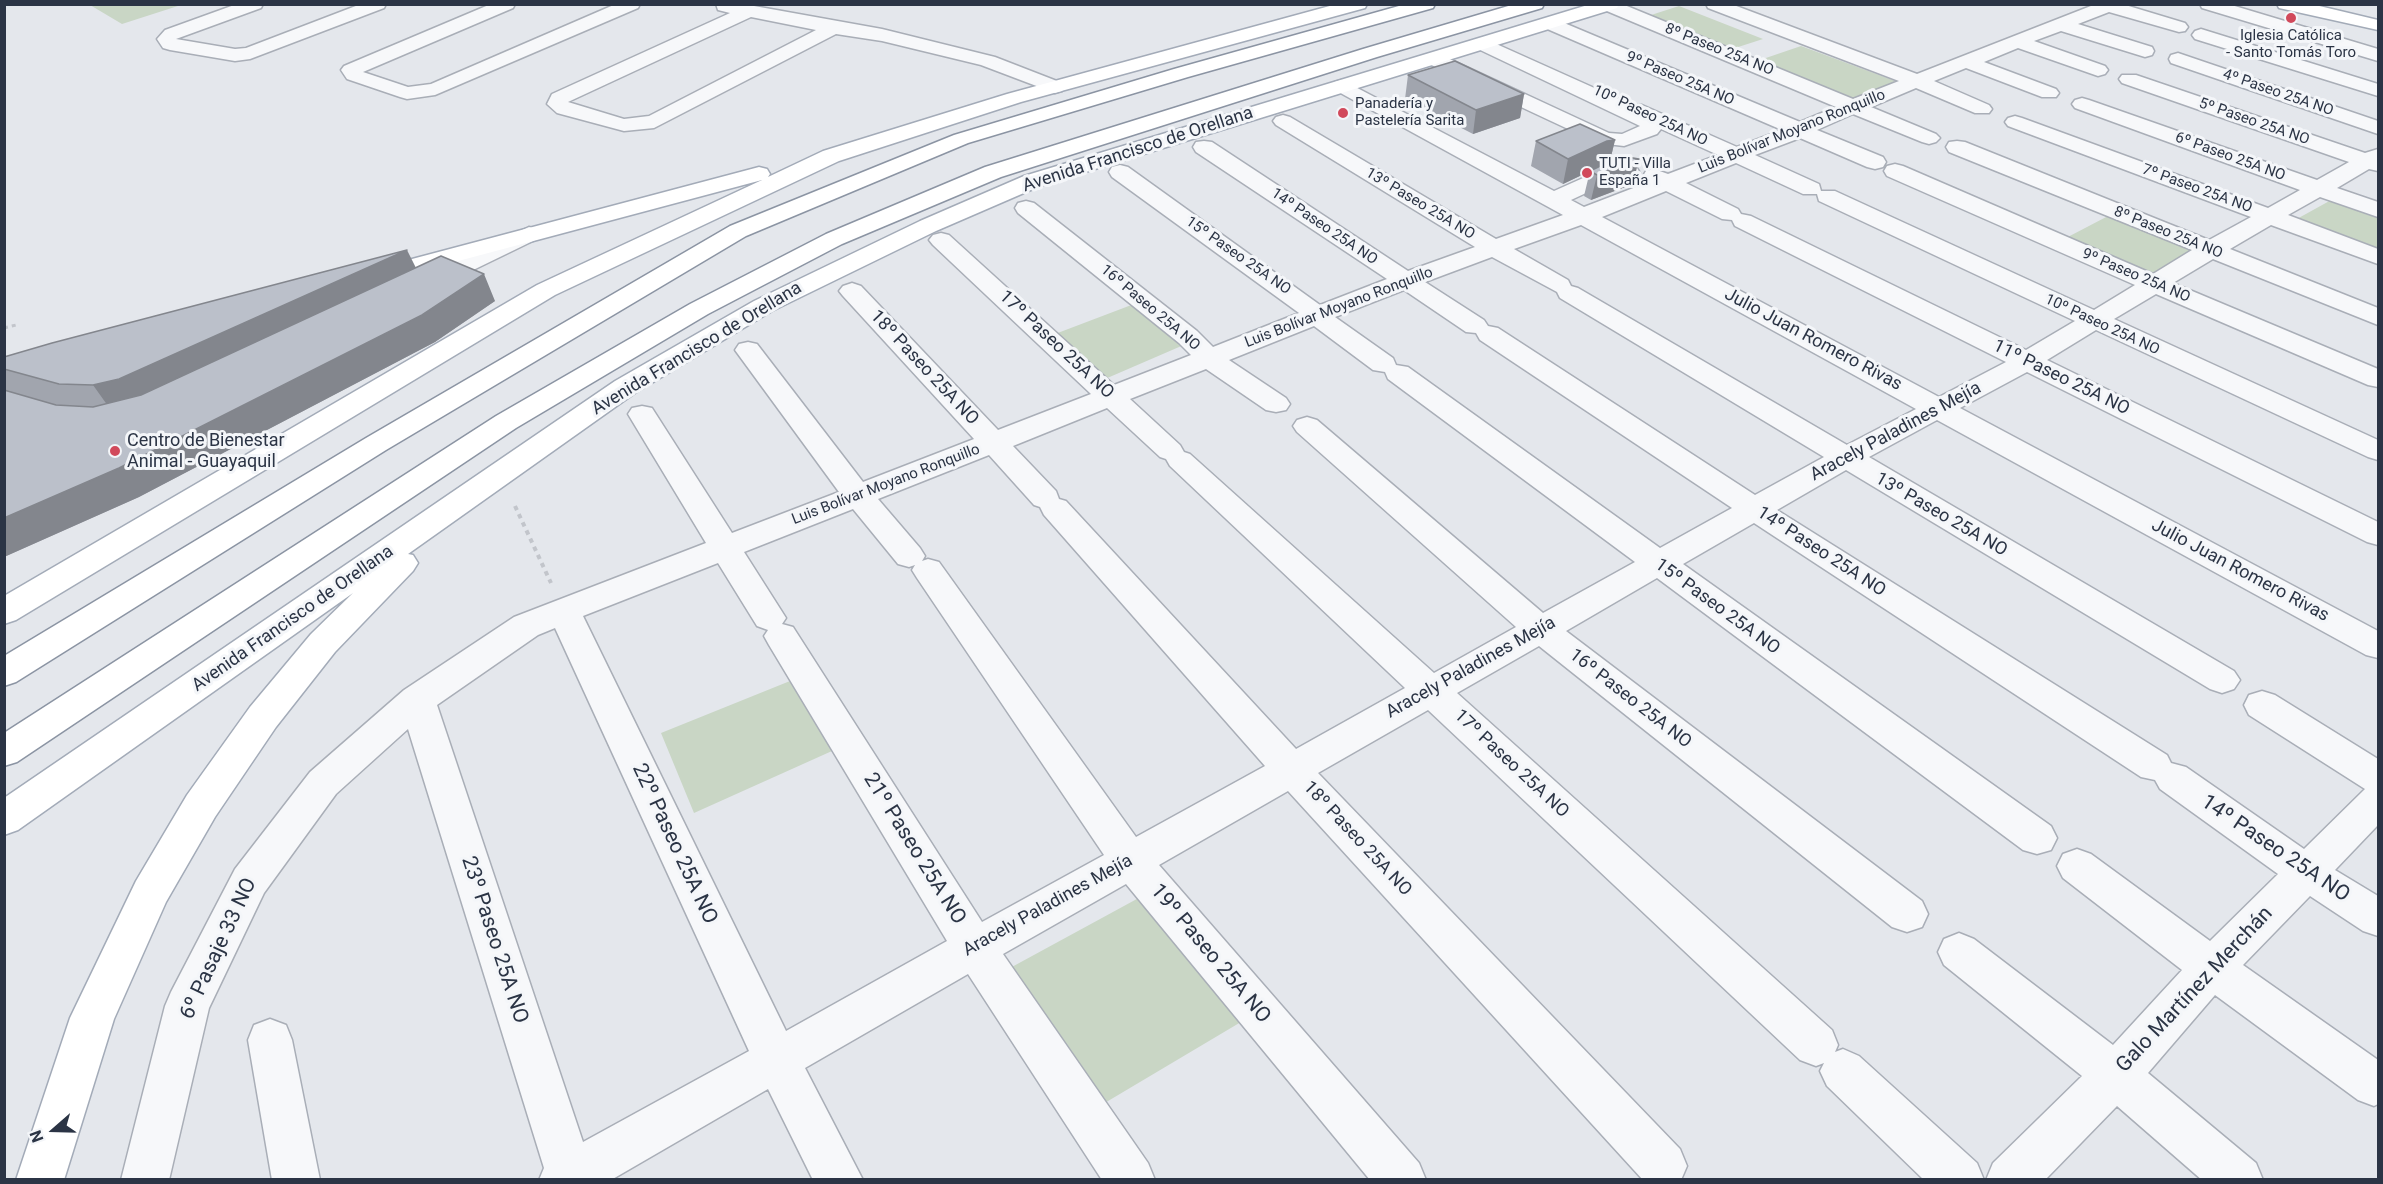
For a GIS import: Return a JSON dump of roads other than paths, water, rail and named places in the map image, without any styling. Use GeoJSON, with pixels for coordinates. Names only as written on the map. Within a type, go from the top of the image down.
{"type":"FeatureCollection","features":[{"type":"Feature","properties":{"kind":"main road"},"geometry":{"type":"LineString","coordinates":[[347,284],[831,156],[1055,87],[1359,4]]}},
{"type":"Feature","properties":{"kind":"main road"},"geometry":{"type":"LineString","coordinates":[[4,674],[376,444],[738,231],[961,139],[1427,4]]}},
{"type":"Feature","properties":{"kind":"main road"},"geometry":{"type":"LineString","coordinates":[[2285,4],[2379,25]]}},
{"type":"Feature","properties":{"kind":"main road"},"geometry":{"type":"LineString","coordinates":[[2344,4],[2379,12]]}},
{"type":"Feature","properties":{"kind":"main road","name":"Avenida Francisco de Orellana"},"geometry":{"type":"LineString","coordinates":[[4,752],[506,422],[699,309],[834,239],[993,172],[1370,53],[1544,14],[1610,5]]}},
{"type":"Feature","properties":{"kind":"main road","name":"Avenida Francisco de Orellana"},"geometry":{"type":"LineString","coordinates":[[4,819],[625,387],[763,306],[928,226],[1032,181],[1486,43],[1544,14]]}},
{"type":"Feature","properties":{"kind":"main road"},"geometry":{"type":"LineString","coordinates":[[4,612],[546,290],[831,156]]}},
{"type":"Feature","properties":{"kind":"main road"},"geometry":{"type":"LineString","coordinates":[[40,1179],[92,1018],[150,893],[201,806],[263,717],[323,643],[382,581],[482,488]]}},
{"type":"Feature","properties":{"kind":"street"},"geometry":{"type":"LineString","coordinates":[[255,4],[171,34],[166,39],[170,44],[235,55],[250,53],[378,4]]}},
{"type":"Feature","properties":{"kind":"street"},"geometry":{"type":"LineString","coordinates":[[507,4],[351,70],[354,75],[407,93],[435,89],[632,4]]}},
{"type":"Feature","properties":{"kind":"street"},"geometry":{"type":"LineString","coordinates":[[716,4],[842,30],[869,42],[1009,74],[1055,87]]}},
{"type":"Feature","properties":{"kind":"street"},"geometry":{"type":"LineString","coordinates":[[1714,4],[1916,81],[1982,109]]}},
{"type":"Feature","properties":{"kind":"street"},"geometry":{"type":"LineString","coordinates":[[1748,4],[1894,60]]}},
{"type":"Feature","properties":{"kind":"street"},"geometry":{"type":"LineString","coordinates":[[2208,4],[2379,55]]}},
{"type":"Feature","properties":{"kind":"street","name":"8º Paseo 25A NO"},"geometry":{"type":"LineString","coordinates":[[1610,5],[1929,138]]}},
{"type":"Feature","properties":{"kind":"street"},"geometry":{"type":"LineString","coordinates":[[2111,5],[2179,27]]}},
{"type":"Feature","properties":{"kind":"street","name":"Luis Bolívar Moyano Ronquillo"},"geometry":{"type":"LineString","coordinates":[[564,611],[1407,280],[1583,216],[1800,130],[1854,105],[2111,5]]}},
{"type":"Feature","properties":{"kind":"street"},"geometry":{"type":"LineString","coordinates":[[746,12],[559,98],[556,104],[564,109],[624,125],[654,122],[842,30]]}},
{"type":"Feature","properties":{"kind":"street"},"geometry":{"type":"LineString","coordinates":[[1544,14],[1561,37],[1580,51],[1666,89]]}},
{"type":"Feature","properties":{"kind":"street","name":"9º Paseo 25A NO"},"geometry":{"type":"LineString","coordinates":[[1544,14],[1800,130],[2379,379]]}},
{"type":"Feature","properties":{"kind":"street"},"geometry":{"type":"LineString","coordinates":[[2062,25],[2145,51]]}},
{"type":"Feature","properties":{"kind":"street"},"geometry":{"type":"LineString","coordinates":[[2201,35],[2379,90]]}},
{"type":"Feature","properties":{"kind":"street"},"geometry":{"type":"LineString","coordinates":[[2018,42],[2098,70]]}},
{"type":"Feature","properties":{"kind":"street"},"geometry":{"type":"LineString","coordinates":[[1429,61],[1599,137],[1624,140],[1650,130],[1652,126],[1643,118],[1486,43]]}},
{"type":"Feature","properties":{"kind":"street","name":"10º Paseo 25A NO"},"geometry":{"type":"LineString","coordinates":[[1486,43],[1819,192],[2379,451]]}},
{"type":"Feature","properties":{"kind":"street","name":"4º Paseo 25A NO"},"geometry":{"type":"LineString","coordinates":[[2178,59],[2379,128]]}},
{"type":"Feature","properties":{"kind":"street","name":"11º Paseo 25A NO"},"geometry":{"type":"LineString","coordinates":[[1429,61],[1662,184],[1737,218],[2379,535]]}},
{"type":"Feature","properties":{"kind":"street"},"geometry":{"type":"LineString","coordinates":[[1967,62],[2049,93]]}},
{"type":"Feature","properties":{"kind":"street"},"geometry":{"type":"LineString","coordinates":[[1009,74],[1014,99]]}},
{"type":"Feature","properties":{"kind":"street","name":"5º Paseo 25A NO"},"geometry":{"type":"LineString","coordinates":[[2129,79],[2375,160]]}},
{"type":"Feature","properties":{"kind":"street","name":"Julio Juan Romero Rivas"},"geometry":{"type":"LineString","coordinates":[[1342,86],[2379,646]]}},
{"type":"Feature","properties":{"kind":"street","name":"6º Paseo 25A NO"},"geometry":{"type":"LineString","coordinates":[[2082,104],[2379,210]]}},
{"type":"Feature","properties":{"kind":"street","name":"13º Paseo 25A NO"},"geometry":{"type":"LineString","coordinates":[[1283,121],[1845,458],[2222,680]]}},
{"type":"Feature","properties":{"kind":"street","name":"7º Paseo 25A NO"},"geometry":{"type":"LineString","coordinates":[[2015,122],[2379,257]]}},
{"type":"Feature","properties":{"kind":"street","name":"14º Paseo 25A NO"},"geometry":{"type":"LineString","coordinates":[[1204,147],[1754,509],[2163,772],[2307,873],[2379,918]]}},
{"type":"Feature","properties":{"kind":"street","name":"8º Paseo 25A NO"},"geometry":{"type":"LineString","coordinates":[[1957,147],[2379,317]]}},
{"type":"Feature","properties":{"kind":"street","name":"Aracely Paladines Mejía"},"geometry":{"type":"LineString","coordinates":[[568,1178],[974,947],[1845,458],[2027,361],[2210,250],[2375,160]]}},
{"type":"Feature","properties":{"kind":"street","name":"15º Paseo 25A NO"},"geometry":{"type":"LineString","coordinates":[[1120,172],[2037,838]]}},
{"type":"Feature","properties":{"kind":"street"},"geometry":{"type":"LineString","coordinates":[[1554,200],[1610,173],[1628,172],[1662,184]]}},
{"type":"Feature","properties":{"kind":"street","name":"16º Paseo 25A NO"},"geometry":{"type":"LineString","coordinates":[[1026,208],[1188,337],[1209,358],[1276,404]]}},
{"type":"Feature","properties":{"kind":"street"},"geometry":{"type":"LineString","coordinates":[[398,298],[530,234]]}},
{"type":"Feature","properties":{"kind":"street","name":"17º Paseo 25A NO"},"geometry":{"type":"LineString","coordinates":[[941,240],[1960,1179]]}},
{"type":"Feature","properties":{"kind":"street","name":"18º Paseo 25A NO"},"geometry":{"type":"LineString","coordinates":[[852,291],[1050,503],[1291,769],[1663,1166]]}},
{"type":"Feature","properties":{"kind":"street","name":"19º Paseo 25A NO"},"geometry":{"type":"LineString","coordinates":[[748,350],[858,496],[919,563],[1130,860],[1402,1179]]}},
{"type":"Feature","properties":{"kind":"street","name":"21º Paseo 25A NO"},"geometry":{"type":"LineString","coordinates":[[642,414],[974,947],[1131,1179]]}},
{"type":"Feature","properties":{"kind":"street","name":"16º Paseo 25A NO"},"geometry":{"type":"LineString","coordinates":[[1306,426],[1540,629],[1907,914]]}},
{"type":"Feature","properties":{"kind":"street","name":"6º Pasaje 33 NO"},"geometry":{"type":"LineString","coordinates":[[145,1179],[187,1006],[249,881],[323,783],[417,700],[526,626],[564,611]]}},
{"type":"Feature","properties":{"kind":"street","name":"22º Paseo 25A NO"},"geometry":{"type":"LineString","coordinates":[[564,611],[776,1059],[839,1179]]}},
{"type":"Feature","properties":{"kind":"street","name":"23º Paseo 25A NO"},"geometry":{"type":"LineString","coordinates":[[417,700],[568,1178]]}},
{"type":"Feature","properties":{"kind":"street"},"geometry":{"type":"LineString","coordinates":[[2262,705],[2379,778]]}},
{"type":"Feature","properties":{"kind":"street","name":"Galo Martínez Merchán"},"geometry":{"type":"LineString","coordinates":[[2010,1179],[2116,1075],[2212,968],[2379,800]]}},
{"type":"Feature","properties":{"kind":"street"},"geometry":{"type":"LineString","coordinates":[[2077,866],[2212,968],[2374,1084]]}},
{"type":"Feature","properties":{"kind":"street"},"geometry":{"type":"LineString","coordinates":[[1959,952],[2116,1075],[2239,1179]]}},
{"type":"Feature","properties":{"kind":"street"},"geometry":{"type":"LineString","coordinates":[[270,1040],[296,1179]]}},
{"type":"Feature","properties":{"kind":"place","name":"Iglesia Católica - Santo Tomás Toro"},"geometry":{"type":"Point","coordinates":[2291,18]}},
{"type":"Feature","properties":{"kind":"place","name":"Panadería y Pastelería Sarita"},"geometry":{"type":"Point","coordinates":[1343,113]}},
{"type":"Feature","properties":{"kind":"place","name":"TUTI - Villa España 1"},"geometry":{"type":"Point","coordinates":[1587,173]}},
{"type":"Feature","properties":{"kind":"place","name":"Centro de Bienestar Animal - Guayaquil"},"geometry":{"type":"Point","coordinates":[115,451]}}]}
